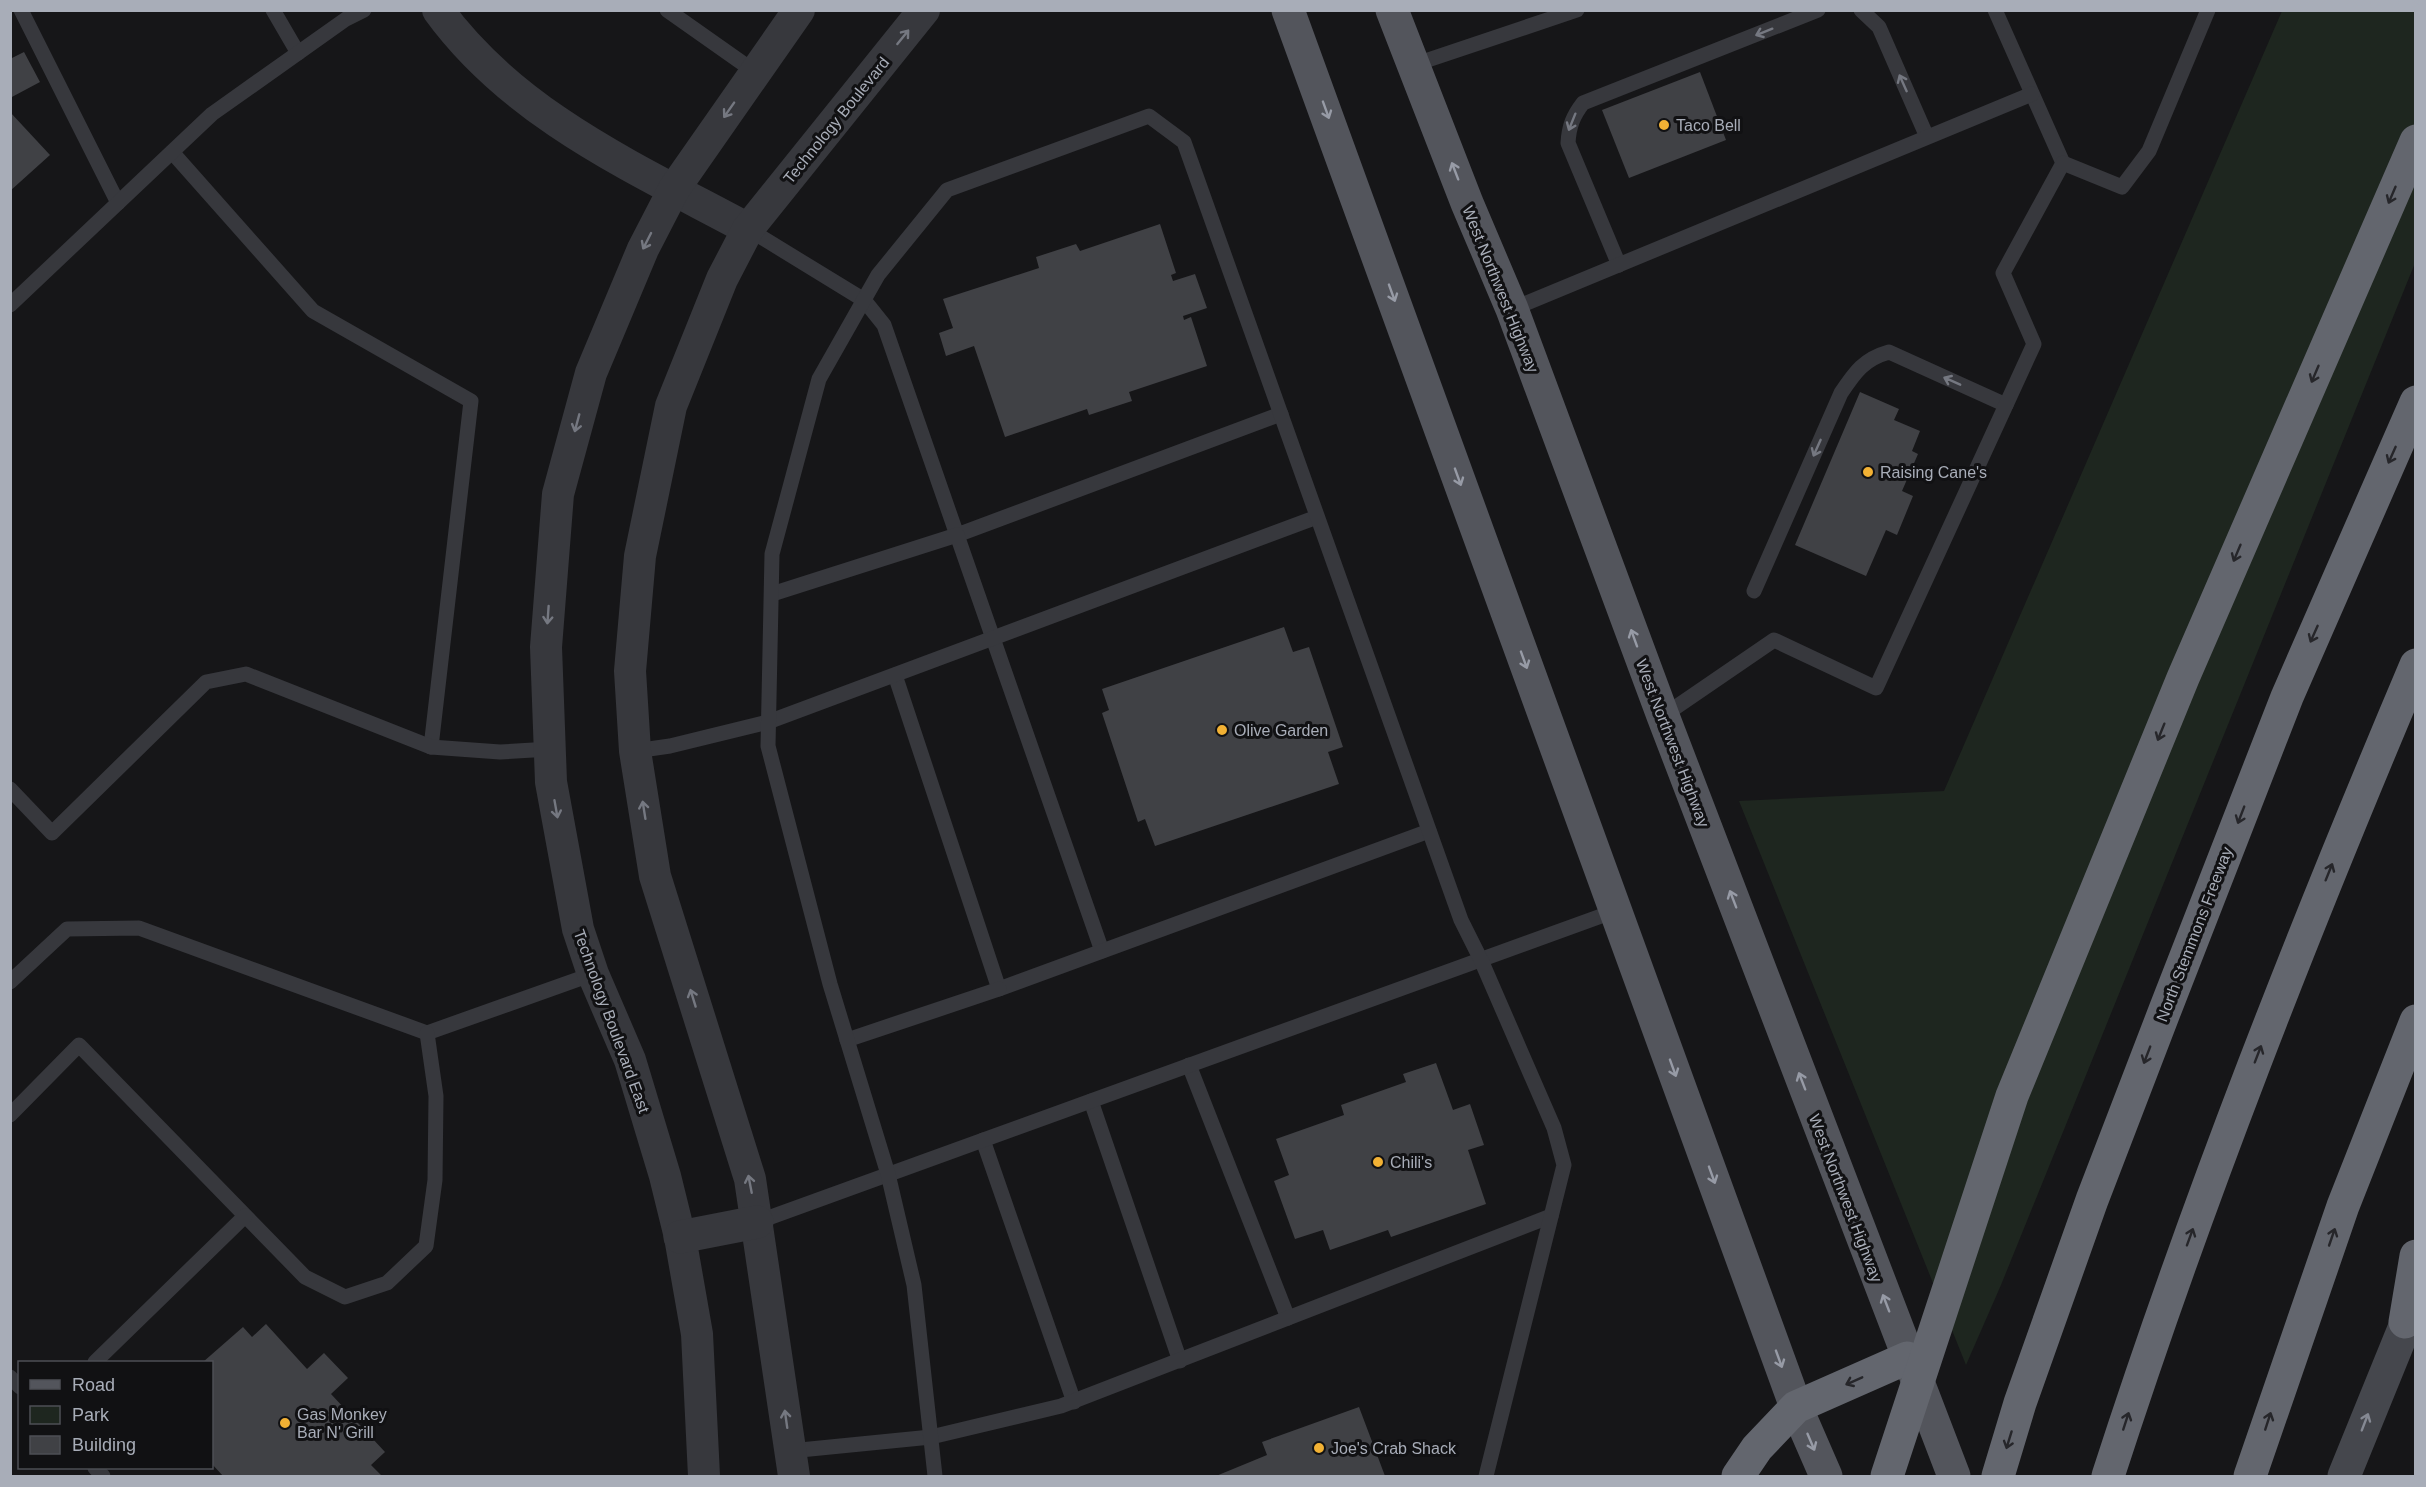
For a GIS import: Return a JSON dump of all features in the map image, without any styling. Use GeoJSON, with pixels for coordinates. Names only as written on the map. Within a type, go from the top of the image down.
{"type":"FeatureCollection","features":[{"type":"Feature","properties":{"kind":"highway"},"geometry":{"type":"LineString","coordinates":[[1887,1476],[2012,1096],[2183,678],[2415,141]]}},
{"type":"Feature","properties":{"kind":"highway","name":"North Stemmons Freeway"},"geometry":{"type":"LineString","coordinates":[[1998,1476],[2020,1403],[2092,1200],[2287,697],[2415,402]]}},
{"type":"Feature","properties":{"kind":"highway"},"geometry":{"type":"LineString","coordinates":[[2108,1476],[2147,1355],[2223,1144],[2329,871],[2415,665]]}},
{"type":"Feature","properties":{"kind":"highway"},"geometry":{"type":"LineString","coordinates":[[2250,1476],[2343,1206],[2415,1021]]}},
{"type":"Feature","properties":{"kind":"highway"},"geometry":{"type":"LineString","coordinates":[[2410,1310],[2415,1256]]}},
{"type":"Feature","properties":{"kind":"highway"},"geometry":{"type":"LineString","coordinates":[[1738,1476],[1757,1448],[1796,1407],[1907,1358]]}},
{"type":"Feature","properties":{"kind":"main road"},"geometry":{"type":"LineString","coordinates":[[1277,10],[1306,55]]}},
{"type":"Feature","properties":{"kind":"main road"},"geometry":{"type":"LineString","coordinates":[[1288,10],[1796,1407],[1826,1476]]}},
{"type":"Feature","properties":{"kind":"main road","name":"West Northwest Highway"},"geometry":{"type":"LineString","coordinates":[[1392,10],[1512,309],[1663,716],[1954,1476]]}},
{"type":"Feature","properties":{"kind":"main road"},"geometry":{"type":"LineString","coordinates":[[2344,1476],[2410,1310]]}},
{"type":"Feature","properties":{"kind":"street"},"geometry":{"type":"LineString","coordinates":[[438,10],[482,63],[575,135],[748,229],[722,279],[671,406],[640,556],[630,671],[635,751],[655,876],[750,1179],[792,1464]]}},
{"type":"Feature","properties":{"kind":"street"},"geometry":{"type":"LineString","coordinates":[[674,189],[799,10]]}},
{"type":"Feature","properties":{"kind":"street","name":"Technology Boulevard"},"geometry":{"type":"LineString","coordinates":[[748,229],[924,10]]}},
{"type":"Feature","properties":{"kind":"street","name":"Technology Boulevard East"},"geometry":{"type":"LineString","coordinates":[[674,189],[643,249],[591,373],[558,494],[546,646],[551,782],[578,929],[593,974],[630,1060],[665,1176],[680,1237],[697,1334],[705,1476]]}},
{"type":"Feature","properties":{"kind":"street"},"geometry":{"type":"LineString","coordinates":[[680,1237],[757,1222]]}},
{"type":"Feature","properties":{"kind":"lane"},"geometry":{"type":"LineString","coordinates":[[21,10],[118,203]]}},
{"type":"Feature","properties":{"kind":"lane"},"geometry":{"type":"LineString","coordinates":[[273,10],[298,53]]}},
{"type":"Feature","properties":{"kind":"lane"},"geometry":{"type":"LineString","coordinates":[[10,305],[212,114],[346,19],[364,10]]}},
{"type":"Feature","properties":{"kind":"lane"},"geometry":{"type":"LineString","coordinates":[[667,10],[755,72]]}},
{"type":"Feature","properties":{"kind":"lane"},"geometry":{"type":"LineString","coordinates":[[1413,65],[1577,10]]}},
{"type":"Feature","properties":{"kind":"lane"},"geometry":{"type":"LineString","coordinates":[[1619,264],[1568,143],[1568,130],[1573,117],[1583,103],[1818,10]]}},
{"type":"Feature","properties":{"kind":"lane"},"geometry":{"type":"LineString","coordinates":[[1862,10],[1879,27],[1927,137]]}},
{"type":"Feature","properties":{"kind":"lane"},"geometry":{"type":"LineString","coordinates":[[1995,10],[2063,163],[2122,186],[2150,151],[2208,10]]}},
{"type":"Feature","properties":{"kind":"lane"},"geometry":{"type":"LineString","coordinates":[[1512,309],[2032,94]]}},
{"type":"Feature","properties":{"kind":"lane"},"geometry":{"type":"LineString","coordinates":[[935,1476],[915,1285],[888,1174],[830,984],[768,746],[772,554],[819,378],[878,275],[947,190],[1149,116],[1184,142],[1461,920],[1481,960],[1554,1128],[1564,1165],[1486,1476]]}},
{"type":"Feature","properties":{"kind":"lane"},"geometry":{"type":"LineString","coordinates":[[172,152],[313,311],[471,401],[431,747]]}},
{"type":"Feature","properties":{"kind":"lane"},"geometry":{"type":"LineString","coordinates":[[1663,716],[1774,640],[1876,688],[2034,344],[2003,273],[2063,163]]}},
{"type":"Feature","properties":{"kind":"lane"},"geometry":{"type":"LineString","coordinates":[[748,229],[864,300],[884,325],[1102,951]]}},
{"type":"Feature","properties":{"kind":"lane"},"geometry":{"type":"LineString","coordinates":[[1754,591],[1841,393],[1862,365],[1874,356],[1889,352],[2006,405]]}},
{"type":"Feature","properties":{"kind":"lane"},"geometry":{"type":"LineString","coordinates":[[771,594],[957,535],[1281,414]]}},
{"type":"Feature","properties":{"kind":"lane"},"geometry":{"type":"LineString","coordinates":[[635,751],[670,746],[768,722],[1317,516]]}},
{"type":"Feature","properties":{"kind":"lane"},"geometry":{"type":"LineString","coordinates":[[10,789],[52,833],[206,682],[246,674],[431,747],[500,752],[550,748]]}},
{"type":"Feature","properties":{"kind":"lane"},"geometry":{"type":"LineString","coordinates":[[895,675],[999,988]]}},
{"type":"Feature","properties":{"kind":"lane"},"geometry":{"type":"LineString","coordinates":[[847,1040],[999,988],[1429,831]]}},
{"type":"Feature","properties":{"kind":"lane"},"geometry":{"type":"LineString","coordinates":[[757,1222],[1615,911]]}},
{"type":"Feature","properties":{"kind":"lane"},"geometry":{"type":"LineString","coordinates":[[13,976],[67,929],[139,928],[427,1033],[593,974]]}},
{"type":"Feature","properties":{"kind":"lane"},"geometry":{"type":"LineString","coordinates":[[10,1115],[79,1045],[305,1276],[345,1297],[387,1283],[426,1246],[435,1180],[436,1120],[436,1096],[427,1033]]}},
{"type":"Feature","properties":{"kind":"lane"},"geometry":{"type":"LineString","coordinates":[[1189,1065],[1288,1318]]}},
{"type":"Feature","properties":{"kind":"lane"},"geometry":{"type":"LineString","coordinates":[[1090,1101],[1180,1361]]}},
{"type":"Feature","properties":{"kind":"lane"},"geometry":{"type":"LineString","coordinates":[[983,1140],[1074,1401]]}},
{"type":"Feature","properties":{"kind":"lane"},"geometry":{"type":"LineString","coordinates":[[96,1361],[245,1216]]}},
{"type":"Feature","properties":{"kind":"lane"},"geometry":{"type":"LineString","coordinates":[[792,1464],[931,1437],[1061,1407],[1551,1216]]}},
{"type":"Feature","properties":{"kind":"green space"},"geometry":{"type":"Polygon","coordinates":[[[2282,11],[2415,11],[2415,263],[2001,1285],[1966,1365],[1739,801],[1944,791],[2282,11]]]}},
{"type":"Feature","properties":{"kind":"building"},"geometry":{"type":"Polygon","coordinates":[[[24,52],[40,82],[10,98],[10,59],[24,52]]]}},
{"type":"Feature","properties":{"kind":"building","name":"Taco Bell"},"geometry":{"type":"Polygon","coordinates":[[[1700,72],[1726,140],[1629,178],[1602,110],[1700,72]]]}},
{"type":"Feature","properties":{"kind":"building"},"geometry":{"type":"Polygon","coordinates":[[[10,112],[50,155],[10,191],[10,112]]]}},
{"type":"Feature","properties":{"kind":"building"},"geometry":{"type":"Polygon","coordinates":[[[1160,224],[1176,273],[1171,275],[1173,281],[1195,274],[1207,308],[1183,316],[1184,320],[1191,317],[1207,366],[1129,392],[1132,401],[1089,415],[1087,409],[1005,437],[974,346],[946,356],[939,333],[953,328],[943,299],[1039,268],[1036,257],[1076,244],[1080,251],[1160,224]]]}},
{"type":"Feature","properties":{"kind":"building","name":"Raising Cane's"},"geometry":{"type":"Polygon","coordinates":[[[1860,392],[1899,409],[1894,420],[1920,431],[1912,451],[1918,454],[1902,491],[1913,496],[1897,535],[1886,530],[1866,576],[1795,545],[1860,392]]]}},
{"type":"Feature","properties":{"kind":"building","name":"Olive Garden"},"geometry":{"type":"Polygon","coordinates":[[[1284,627],[1293,652],[1309,647],[1343,747],[1328,752],[1339,784],[1155,846],[1145,819],[1138,822],[1102,713],[1109,710],[1102,689],[1284,627]]]}},
{"type":"Feature","properties":{"kind":"building","name":"Chili's"},"geometry":{"type":"Polygon","coordinates":[[[1436,1063],[1453,1110],[1470,1104],[1484,1145],[1468,1150],[1486,1204],[1391,1237],[1388,1230],[1330,1250],[1323,1230],[1295,1239],[1274,1181],[1289,1175],[1276,1139],[1344,1115],[1341,1105],[1406,1082],[1403,1074],[1436,1063]]]}},
{"type":"Feature","properties":{"kind":"building","name":"Gas Monkey Bar N' Grill"},"geometry":{"type":"Polygon","coordinates":[[[266,1324],[307,1369],[324,1353],[348,1378],[331,1394],[385,1452],[371,1465],[382,1476],[223,1476],[213,1465],[213,1361],[204,1361],[243,1327],[252,1337],[266,1324]]]}},
{"type":"Feature","properties":{"kind":"building","name":"Joe's Crab Shack"},"geometry":{"type":"Polygon","coordinates":[[[1359,1407],[1385,1476],[1216,1476],[1267,1455],[1262,1442],[1359,1407]]]}},
{"type":"Feature","properties":{"kind":"place","name":"Taco Bell"},"geometry":{"type":"Point","coordinates":[1664,125]}},
{"type":"Feature","properties":{"kind":"place","name":"Raising Cane's"},"geometry":{"type":"Point","coordinates":[1868,472]}},
{"type":"Feature","properties":{"kind":"place","name":"Olive Garden"},"geometry":{"type":"Point","coordinates":[1222,730]}},
{"type":"Feature","properties":{"kind":"place","name":"Chili's"},"geometry":{"type":"Point","coordinates":[1378,1162]}},
{"type":"Feature","properties":{"kind":"place","name":"Gas Monkey Bar N' Grill"},"geometry":{"type":"Point","coordinates":[285,1423]}},
{"type":"Feature","properties":{"kind":"place","name":"Joe's Crab Shack"},"geometry":{"type":"Point","coordinates":[1319,1448]}}]}
